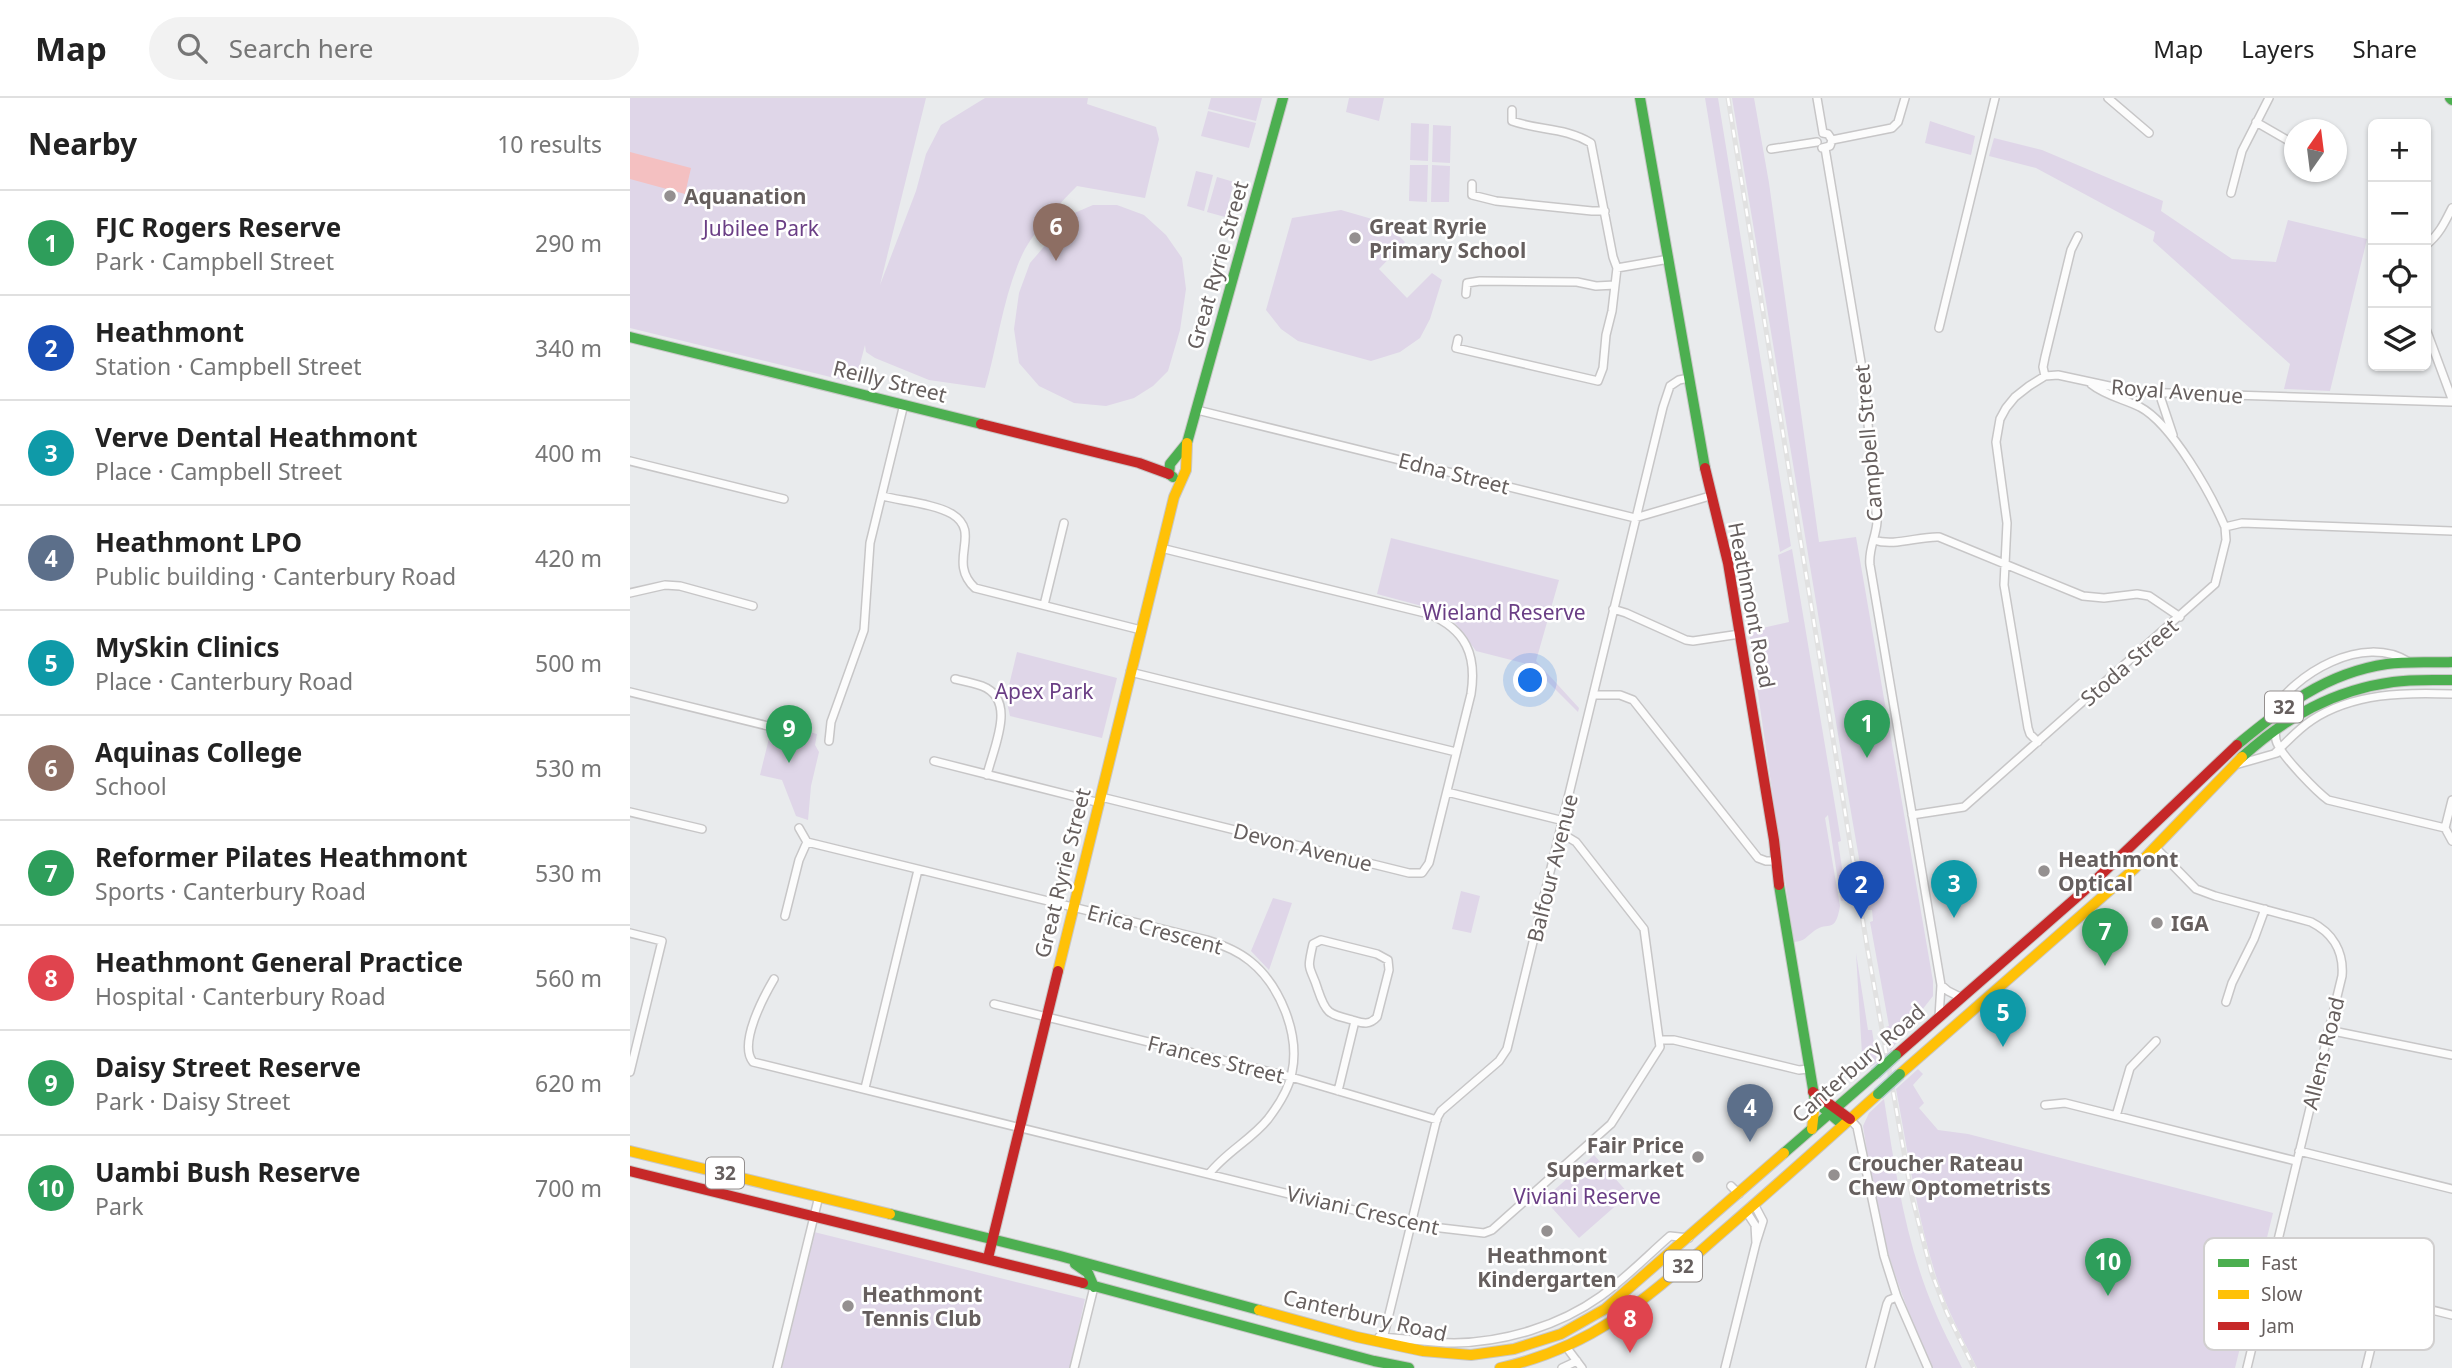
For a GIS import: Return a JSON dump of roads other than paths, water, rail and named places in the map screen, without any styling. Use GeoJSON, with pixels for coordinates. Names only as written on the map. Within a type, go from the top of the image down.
{"type":"FeatureCollection","features":[{"type":"Feature","properties":{"kind":"main road","name":"Great Ryrie Street"},"geometry":{"type":"LineString","coordinates":[[988,1258],[1174,497],[1177,473],[1198,410],[1283,98]]}},
{"type":"Feature","properties":{"kind":"main road","name":"Heathmont Road"},"geometry":{"type":"LineString","coordinates":[[1640,98],[1710,496],[1726,553],[1814,1096]]}},
{"type":"Feature","properties":{"kind":"main road","name":"Reilly Street"},"geometry":{"type":"LineString","coordinates":[[630,337],[1177,473]]}},
{"type":"Feature","properties":{"kind":"main road","name":"Great Ryrie Street"},"geometry":{"type":"LineString","coordinates":[[1174,461],[1187,443]]}},
{"type":"Feature","properties":{"kind":"main road","name":"Reilly Street"},"geometry":{"type":"LineString","coordinates":[[1139,463],[1174,461]]}},
{"type":"Feature","properties":{"kind":"main road"},"geometry":{"type":"LineString","coordinates":[[1174,461],[1169,466],[1177,473]]}},
{"type":"Feature","properties":{"kind":"main road","name":"Canterbury Road"},"geometry":{"type":"LineString","coordinates":[[630,1150],[1059,1256],[1357,1337],[1383,1340],[1423,1351],[1471,1355],[1514,1349],[1561,1334],[1605,1309],[1689,1238],[1735,1190],[1833,1111],[2085,890],[2216,763],[2268,718],[2327,681],[2376,667],[2452,662]]}},
{"type":"Feature","properties":{"kind":"main road","name":"Canterbury Road"},"geometry":{"type":"LineString","coordinates":[[1500,1368],[1567,1349],[1622,1317],[2156,848],[2233,766],[2276,728],[2304,710],[2366,686],[2403,680],[2452,680]]}},
{"type":"Feature","properties":{"kind":"main road"},"geometry":{"type":"LineString","coordinates":[[2142,834],[2156,848]]}},
{"type":"Feature","properties":{"kind":"main road"},"geometry":{"type":"LineString","coordinates":[[2035,933],[2046,945]]}},
{"type":"Feature","properties":{"kind":"main road"},"geometry":{"type":"LineString","coordinates":[[1909,1044],[1914,1050],[1927,1050]]}},
{"type":"Feature","properties":{"kind":"main road"},"geometry":{"type":"LineString","coordinates":[[1814,1096],[1846,1122]]}},
{"type":"Feature","properties":{"kind":"main road"},"geometry":{"type":"LineString","coordinates":[[1812,1129],[1814,1096]]}},
{"type":"Feature","properties":{"kind":"main road","name":"Canterbury Road"},"geometry":{"type":"LineString","coordinates":[[630,1171],[988,1258],[1373,1364],[1409,1368]]}},
{"type":"Feature","properties":{"kind":"main road"},"geometry":{"type":"LineString","coordinates":[[1735,1190],[1750,1207]]}},
{"type":"Feature","properties":{"kind":"main road"},"geometry":{"type":"LineString","coordinates":[[1059,1256],[1087,1271],[1092,1277],[1094,1287]]}},
{"type":"Feature","properties":{"kind":"main road"},"geometry":{"type":"LineString","coordinates":[[1094,1287],[1108,1273],[1117,1272]]}},
{"type":"Feature","properties":{"kind":"street"},"geometry":{"type":"LineString","coordinates":[[1817,98],[1823,133]]}},
{"type":"Feature","properties":{"kind":"street"},"geometry":{"type":"LineString","coordinates":[[1832,140],[1892,128],[1898,122],[1905,98]]}},
{"type":"Feature","properties":{"kind":"street"},"geometry":{"type":"LineString","coordinates":[[1939,328],[1995,98]]}},
{"type":"Feature","properties":{"kind":"street"},"geometry":{"type":"LineString","coordinates":[[2108,98],[2149,133]]}},
{"type":"Feature","properties":{"kind":"street"},"geometry":{"type":"LineString","coordinates":[[2231,193],[2242,151],[2269,98]]}},
{"type":"Feature","properties":{"kind":"street"},"geometry":{"type":"LineString","coordinates":[[1458,339],[1455,352],[1598,381],[1603,368],[1617,268],[1591,143],[1568,132],[1551,131],[1511,121],[1512,110]]}},
{"type":"Feature","properties":{"kind":"street"},"geometry":{"type":"LineString","coordinates":[[2256,122],[2284,138]]}},
{"type":"Feature","properties":{"kind":"street"},"geometry":{"type":"LineString","coordinates":[[1823,133],[1828,134],[1832,140]]}},
{"type":"Feature","properties":{"kind":"street"},"geometry":{"type":"LineString","coordinates":[[1817,142],[1819,135],[1823,133]]}},
{"type":"Feature","properties":{"kind":"street"},"geometry":{"type":"LineString","coordinates":[[1817,142],[1825,148],[1830,146],[1832,140]]}},
{"type":"Feature","properties":{"kind":"street"},"geometry":{"type":"LineString","coordinates":[[1771,149],[1817,142]]}},
{"type":"Feature","properties":{"kind":"street","name":"Campbell Street"},"geometry":{"type":"LineString","coordinates":[[1825,148],[1864,380],[1877,522],[1870,550],[1870,565],[1941,985],[1938,1018]]}},
{"type":"Feature","properties":{"kind":"street"},"geometry":{"type":"LineString","coordinates":[[1471,204],[1472,184]]}},
{"type":"Feature","properties":{"kind":"street"},"geometry":{"type":"LineString","coordinates":[[1472,195],[1496,201],[1605,211]]}},
{"type":"Feature","properties":{"kind":"street"},"geometry":{"type":"LineString","coordinates":[[2431,241],[2452,208]]}},
{"type":"Feature","properties":{"kind":"street"},"geometry":{"type":"LineString","coordinates":[[2038,742],[2028,728],[2004,585],[2007,523],[1997,463],[1997,428],[2006,408],[2015,397],[2045,376],[2045,357],[2071,250],[2078,236]]}},
{"type":"Feature","properties":{"kind":"street"},"geometry":{"type":"LineString","coordinates":[[1617,268],[1669,259]]}},
{"type":"Feature","properties":{"kind":"street"},"geometry":{"type":"LineString","coordinates":[[1466,293],[1466,282],[1480,281],[1615,285]]}},
{"type":"Feature","properties":{"kind":"street"},"geometry":{"type":"LineString","coordinates":[[2431,344],[2452,401]]}},
{"type":"Feature","properties":{"kind":"street","name":"Royal Avenue"},"geometry":{"type":"LineString","coordinates":[[2045,376],[2058,375],[2122,390],[2159,393],[2452,401]]}},
{"type":"Feature","properties":{"kind":"street","name":"Balfour Avenue"},"geometry":{"type":"LineString","coordinates":[[1383,1340],[1437,1120],[1441,1111],[1506,1052],[1564,821],[1612,609],[1670,386],[1689,378]]}},
{"type":"Feature","properties":{"kind":"street"},"geometry":{"type":"LineString","coordinates":[[2089,382],[2098,390],[2141,408],[2159,421],[2176,442],[2225,527],[2242,523],[2452,531]]}},
{"type":"Feature","properties":{"kind":"street"},"geometry":{"type":"LineString","coordinates":[[2159,393],[2176,442]]}},
{"type":"Feature","properties":{"kind":"street"},"geometry":{"type":"LineString","coordinates":[[829,741],[831,722],[864,630],[870,543],[904,404]]}},
{"type":"Feature","properties":{"kind":"street","name":"Edna Street"},"geometry":{"type":"LineString","coordinates":[[1198,410],[1635,518]]}},
{"type":"Feature","properties":{"kind":"street"},"geometry":{"type":"LineString","coordinates":[[630,461],[784,499]]}},
{"type":"Feature","properties":{"kind":"street"},"geometry":{"type":"LineString","coordinates":[[882,496],[943,510],[960,520],[967,537],[962,565],[964,576],[975,588],[1141,630]]}},
{"type":"Feature","properties":{"kind":"street"},"geometry":{"type":"LineString","coordinates":[[1635,518],[1710,496]]}},
{"type":"Feature","properties":{"kind":"street"},"geometry":{"type":"LineString","coordinates":[[1044,605],[1064,523]]}},
{"type":"Feature","properties":{"kind":"street","name":"Stoda Street"},"geometry":{"type":"LineString","coordinates":[[1912,815],[1964,807],[2180,617],[2215,584],[2226,540],[2225,527]]}},
{"type":"Feature","properties":{"kind":"street"},"geometry":{"type":"LineString","coordinates":[[1874,540],[1887,543],[1939,537],[2083,596],[2148,596],[2180,617]]}},
{"type":"Feature","properties":{"kind":"street"},"geometry":{"type":"LineString","coordinates":[[1161,548],[1429,614],[1448,624],[1458,633],[1469,653],[1473,668],[1471,694],[1447,792],[1564,821]]}},
{"type":"Feature","properties":{"kind":"street"},"geometry":{"type":"LineString","coordinates":[[630,593],[665,585],[680,586],[753,606]]}},
{"type":"Feature","properties":{"kind":"street"},"geometry":{"type":"LineString","coordinates":[[1612,609],[1686,640],[1740,634]]}},
{"type":"Feature","properties":{"kind":"street"},"geometry":{"type":"LineString","coordinates":[[2268,718],[2280,698],[2305,676],[2343,657],[2367,653],[2398,655],[2410,663]]}},
{"type":"Feature","properties":{"kind":"street"},"geometry":{"type":"LineString","coordinates":[[1130,672],[1456,752]]}},
{"type":"Feature","properties":{"kind":"street"},"geometry":{"type":"LineString","coordinates":[[955,679],[984,686],[1000,700],[1002,713],[987,775]]}},
{"type":"Feature","properties":{"kind":"street"},"geometry":{"type":"LineString","coordinates":[[630,692],[768,726]]}},
{"type":"Feature","properties":{"kind":"street"},"geometry":{"type":"LineString","coordinates":[[2233,766],[2280,752],[2298,731],[2320,715],[2363,700],[2411,692],[2452,694]]}},
{"type":"Feature","properties":{"kind":"street"},"geometry":{"type":"LineString","coordinates":[[1593,695],[1620,695],[1633,700],[1758,858],[1766,862],[1777,861]]}},
{"type":"Feature","properties":{"kind":"street"},"geometry":{"type":"LineString","coordinates":[[2276,728],[2280,752],[2328,800],[2445,828]]}},
{"type":"Feature","properties":{"kind":"street"},"geometry":{"type":"LineString","coordinates":[[934,761],[1100,800]]}},
{"type":"Feature","properties":{"kind":"street","name":"Devon Avenue"},"geometry":{"type":"LineString","coordinates":[[1100,800],[1417,873],[1425,870],[1429,863],[1447,792]]}},
{"type":"Feature","properties":{"kind":"street"},"geometry":{"type":"LineString","coordinates":[[2452,800],[2445,828],[2452,841]]}},
{"type":"Feature","properties":{"kind":"street"},"geometry":{"type":"LineString","coordinates":[[630,812],[702,830]]}},
{"type":"Feature","properties":{"kind":"street"},"geometry":{"type":"LineString","coordinates":[[785,916],[799,860],[807,842],[799,828]]}},
{"type":"Feature","properties":{"kind":"street"},"geometry":{"type":"LineString","coordinates":[[1561,833],[1576,842],[1644,929],[1660,1040],[1674,1040],[1799,1070],[1808,1069]]}},
{"type":"Feature","properties":{"kind":"street","name":"Erica Crescent"},"geometry":{"type":"LineString","coordinates":[[807,842],[1207,940],[1250,961],[1269,981],[1284,1009],[1292,1041],[1291,1077],[1267,1120],[1220,1159],[1209,1174]]}},
{"type":"Feature","properties":{"kind":"street","name":"Allens Road"},"geometry":{"type":"LineString","coordinates":[[2156,848],[2196,889],[2311,922],[2324,928],[2340,954],[2342,969],[2278,1238]]}},
{"type":"Feature","properties":{"kind":"street"},"geometry":{"type":"LineString","coordinates":[[865,1088],[918,870]]}},
{"type":"Feature","properties":{"kind":"street"},"geometry":{"type":"LineString","coordinates":[[2226,1002],[2265,909]]}},
{"type":"Feature","properties":{"kind":"street"},"geometry":{"type":"LineString","coordinates":[[630,933],[662,941],[630,1072]]}},
{"type":"Feature","properties":{"kind":"street"},"geometry":{"type":"LineString","coordinates":[[1317,940],[1377,954],[1389,962],[1377,1017],[1368,1023],[1355,1021],[1331,1013],[1321,1001],[1308,966],[1317,940]]}},
{"type":"Feature","properties":{"kind":"street","name":"Viviani Crescent"},"geometry":{"type":"LineString","coordinates":[[774,979],[754,1021],[748,1051],[750,1060],[1411,1224],[1472,1233],[1492,1230],[1611,1124],[1660,1052],[1660,1040]]}},
{"type":"Feature","properties":{"kind":"street"},"geometry":{"type":"LineString","coordinates":[[1941,985],[1962,998]]}},
{"type":"Feature","properties":{"kind":"street","name":"Frances Street"},"geometry":{"type":"LineString","coordinates":[[994,1004],[1291,1077],[1437,1120]]}},
{"type":"Feature","properties":{"kind":"street"},"geometry":{"type":"LineString","coordinates":[[1338,1091],[1355,1021]]}},
{"type":"Feature","properties":{"kind":"street"},"geometry":{"type":"LineString","coordinates":[[2328,1030],[2452,1055]]}},
{"type":"Feature","properties":{"kind":"street"},"geometry":{"type":"LineString","coordinates":[[2116,1116],[2130,1068],[2156,1041]]}},
{"type":"Feature","properties":{"kind":"street"},"geometry":{"type":"LineString","coordinates":[[2045,1105],[2065,1103],[2296,1161]]}},
{"type":"Feature","properties":{"kind":"street"},"geometry":{"type":"LineString","coordinates":[[1846,1122],[1860,1139],[1874,1217],[1897,1297],[1928,1368]]}},
{"type":"Feature","properties":{"kind":"street"},"geometry":{"type":"LineString","coordinates":[[2299,1151],[2452,1189]]}},
{"type":"Feature","properties":{"kind":"street"},"geometry":{"type":"LineString","coordinates":[[777,1368],[819,1196]]}},
{"type":"Feature","properties":{"kind":"street"},"geometry":{"type":"LineString","coordinates":[[1750,1207],[1763,1221]]}},
{"type":"Feature","properties":{"kind":"street"},"geometry":{"type":"LineString","coordinates":[[1750,1207],[1756,1243]]}},
{"type":"Feature","properties":{"kind":"street"},"geometry":{"type":"LineString","coordinates":[[1755,1225],[1763,1221]]}},
{"type":"Feature","properties":{"kind":"street"},"geometry":{"type":"LineString","coordinates":[[1725,1368],[1763,1221]]}},
{"type":"Feature","properties":{"kind":"street"},"geometry":{"type":"LineString","coordinates":[[1074,1368],[1094,1287]]}},
{"type":"Feature","properties":{"kind":"street"},"geometry":{"type":"LineString","coordinates":[[1870,1368],[1887,1304],[1889,1300],[1897,1297]]}},
{"type":"Feature","properties":{"kind":"street"},"geometry":{"type":"LineString","coordinates":[[2434,1311],[2452,1315]]}},
{"type":"Feature","properties":{"kind":"street"},"geometry":{"type":"LineString","coordinates":[[1562,1368],[1579,1365],[1567,1349]]}},
{"type":"Feature","properties":{"kind":"street","name":"Allens Road"},"geometry":{"type":"LineString","coordinates":[[2247,1368],[2251,1350]]}},
{"type":"Feature","properties":{"kind":"street"},"geometry":{"type":"LineString","coordinates":[[2366,1368],[2370,1350]]}},
{"type":"Feature","properties":{"kind":"railway"},"geometry":{"type":"LineString","coordinates":[[1728,98],[1867,946],[1912,1197],[1931,1271],[1947,1313],[1974,1368]]}},
{"type":"Feature","properties":{"kind":"place","name":"Aquanation"},"geometry":{"type":"Point","coordinates":[670,196]}},
{"type":"Feature","properties":{"kind":"place","name":"Great Ryrie Primary School"},"geometry":{"type":"Point","coordinates":[1355,238]}},
{"type":"Feature","properties":{"kind":"place","name":"Aquinas College"},"geometry":{"type":"Point","coordinates":[1056,261]}},
{"type":"Feature","properties":{"kind":"place","name":"FJC Rogers Reserve"},"geometry":{"type":"Point","coordinates":[1867,758]}},
{"type":"Feature","properties":{"kind":"place","name":"Daisy Street Reserve"},"geometry":{"type":"Point","coordinates":[789,763]}},
{"type":"Feature","properties":{"kind":"place","name":"Heathmont Optical"},"geometry":{"type":"Point","coordinates":[2044,871]}},
{"type":"Feature","properties":{"kind":"place","name":"Verve Dental Heathmont"},"geometry":{"type":"Point","coordinates":[1954,918]}},
{"type":"Feature","properties":{"kind":"place","name":"Heathmont"},"geometry":{"type":"Point","coordinates":[1861,919]}},
{"type":"Feature","properties":{"kind":"place","name":"IGA"},"geometry":{"type":"Point","coordinates":[2157,923]}},
{"type":"Feature","properties":{"kind":"place","name":"Reformer Pilates Heathmont"},"geometry":{"type":"Point","coordinates":[2105,966]}},
{"type":"Feature","properties":{"kind":"place","name":"MySkin Clinics"},"geometry":{"type":"Point","coordinates":[2003,1047]}},
{"type":"Feature","properties":{"kind":"place","name":"Heathmont LPO"},"geometry":{"type":"Point","coordinates":[1750,1142]}},
{"type":"Feature","properties":{"kind":"place","name":"Fair Price Supermarket"},"geometry":{"type":"Point","coordinates":[1698,1157]}},
{"type":"Feature","properties":{"kind":"place","name":"Croucher Rateau Chew Optometrists"},"geometry":{"type":"Point","coordinates":[1834,1175]}},
{"type":"Feature","properties":{"kind":"place","name":"Heathmont Kindergarten"},"geometry":{"type":"Point","coordinates":[1547,1231]}},
{"type":"Feature","properties":{"kind":"place","name":"Uambi Bush Reserve"},"geometry":{"type":"Point","coordinates":[2108,1296]}},
{"type":"Feature","properties":{"kind":"place","name":"Heathmont Tennis Club"},"geometry":{"type":"Point","coordinates":[848,1306]}},
{"type":"Feature","properties":{"kind":"place","name":"Heathmont General Practice"},"geometry":{"type":"Point","coordinates":[1630,1353]}},
{"type":"Feature","properties":{"kind":"park label","name":"Jubilee Park"},"geometry":{"type":"Point","coordinates":[761,228]}},
{"type":"Feature","properties":{"kind":"park label","name":"Wieland Reserve"},"geometry":{"type":"Point","coordinates":[1504,612]}},
{"type":"Feature","properties":{"kind":"park label","name":"Apex Park"},"geometry":{"type":"Point","coordinates":[1044,691]}},
{"type":"Feature","properties":{"kind":"park label","name":"Viviani Reserve"},"geometry":{"type":"Point","coordinates":[1587,1196]}}]}
